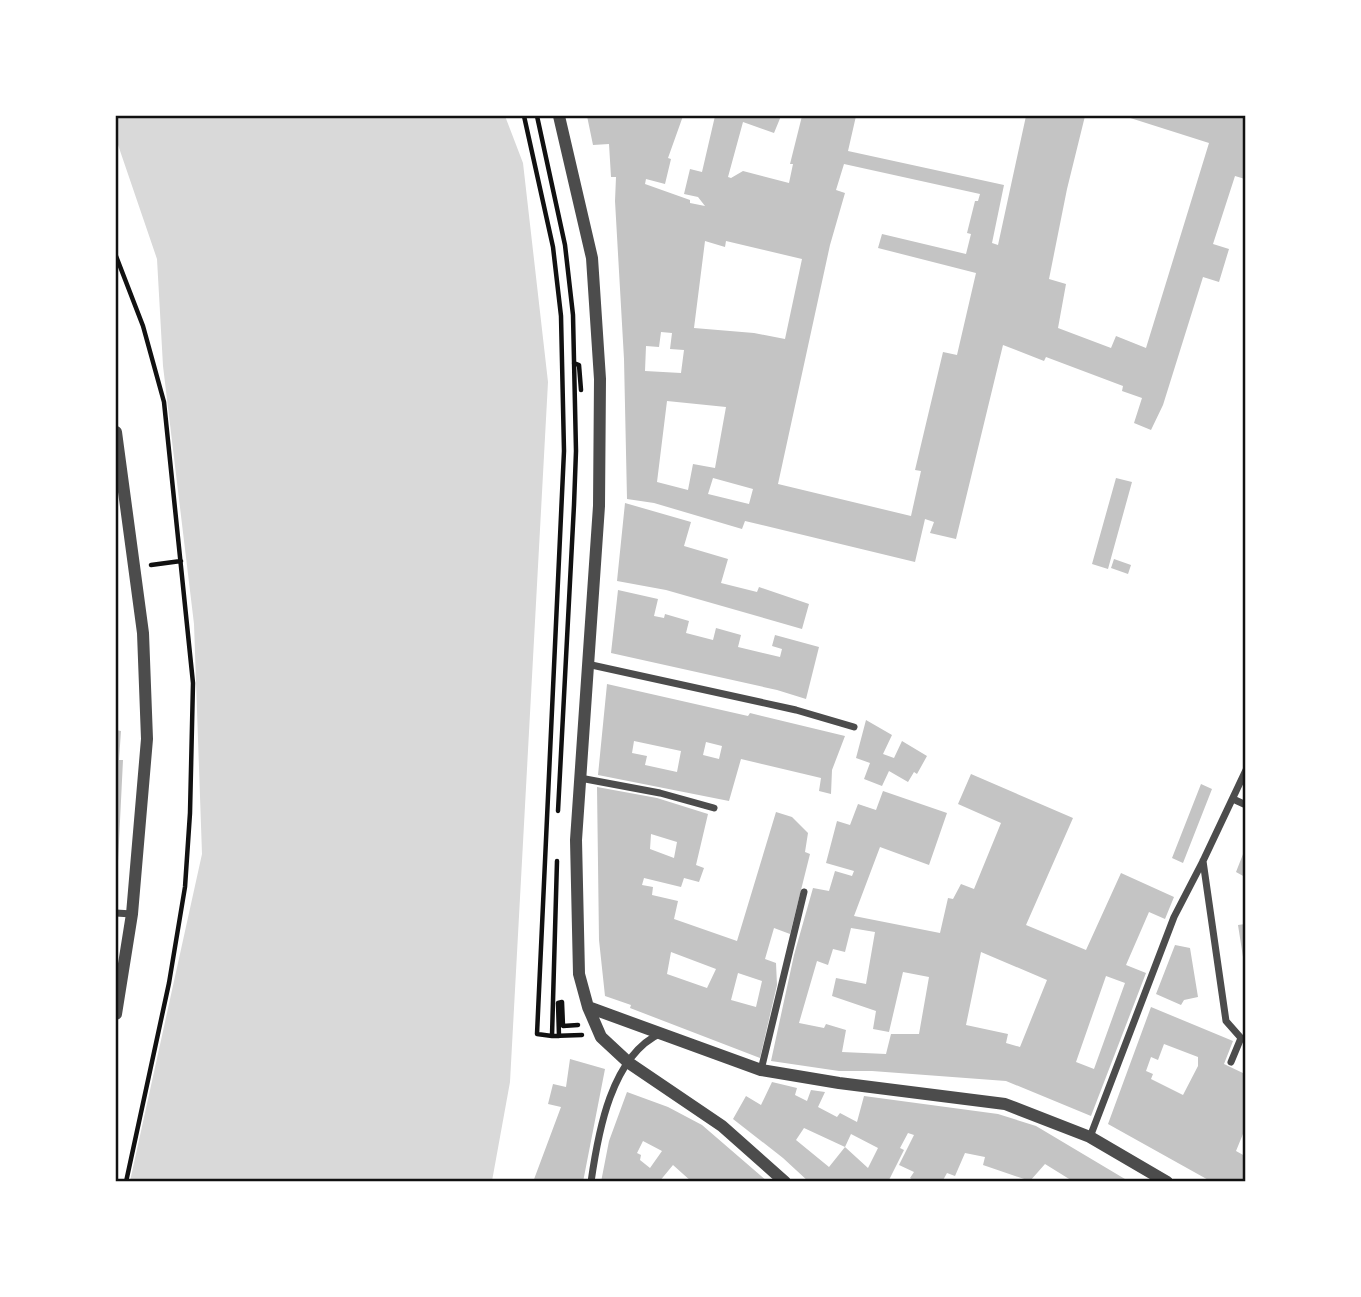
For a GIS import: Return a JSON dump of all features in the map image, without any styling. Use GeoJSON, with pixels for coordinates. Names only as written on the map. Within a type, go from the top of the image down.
{"type":"FeatureCollection","features":[{"type":"Feature","properties":{"kind":"street"},"geometry":{"type":"LineString","coordinates":[[559,116],[593,258],[600,379],[598,506],[576,840],[579,974],[588,1007],[601,1037],[629,1063],[722,1126],[785,1181]]}},
{"type":"Feature","properties":{"kind":"street"},"geometry":{"type":"LineString","coordinates":[[116,432],[143,633],[147,739],[132,914],[116,1014]]}},
{"type":"Feature","properties":{"kind":"street"},"geometry":{"type":"LineString","coordinates":[[587,664],[796,710],[854,727]]}},
{"type":"Feature","properties":{"kind":"street"},"geometry":{"type":"LineString","coordinates":[[1090,1137],[1174,918],[1245,770]]}},
{"type":"Feature","properties":{"kind":"street"},"geometry":{"type":"LineString","coordinates":[[579,778],[660,793],[714,808]]}},
{"type":"Feature","properties":{"kind":"street"},"geometry":{"type":"LineString","coordinates":[[1233,799],[1245,805]]}},
{"type":"Feature","properties":{"kind":"street"},"geometry":{"type":"LineString","coordinates":[[1203,861],[1226,1021],[1241,1038],[1231,1062]]}},
{"type":"Feature","properties":{"kind":"street"},"geometry":{"type":"LineString","coordinates":[[761,1070],[804,892]]}},
{"type":"Feature","properties":{"kind":"street"},"geometry":{"type":"LineString","coordinates":[[116,914],[132,914]]}},
{"type":"Feature","properties":{"kind":"street"},"geometry":{"type":"LineString","coordinates":[[588,1007],[761,1070],[839,1083],[1005,1104],[1090,1137],[1167,1181]]}},
{"type":"Feature","properties":{"kind":"street"},"geometry":{"type":"LineString","coordinates":[[591,1181],[611,1090],[629,1063],[653,1037],[662,1033]]}},
{"type":"Feature","properties":{"kind":"path"},"geometry":{"type":"LineString","coordinates":[[524,116],[535,155],[553,247],[560,309],[564,430],[547,785],[543,947],[537,1034],[582,1035]]}},
{"type":"Feature","properties":{"kind":"path"},"geometry":{"type":"LineString","coordinates":[[537,116],[547,152],[565,245],[572,307],[574,364],[574,514],[558,822]]}},
{"type":"Feature","properties":{"kind":"path"},"geometry":{"type":"LineString","coordinates":[[535,155],[547,152]]}},
{"type":"Feature","properties":{"kind":"path"},"geometry":{"type":"LineString","coordinates":[[553,247],[565,245]]}},
{"type":"Feature","properties":{"kind":"path"},"geometry":{"type":"LineString","coordinates":[[116,256],[143,326],[164,402],[193,683],[185,887],[169,983],[126,1181]]}},
{"type":"Feature","properties":{"kind":"path"},"geometry":{"type":"LineString","coordinates":[[560,309],[572,307]]}},
{"type":"Feature","properties":{"kind":"path"},"geometry":{"type":"LineString","coordinates":[[562,367],[579,365],[581,396]]}},
{"type":"Feature","properties":{"kind":"path"},"geometry":{"type":"LineString","coordinates":[[564,430],[575,430]]}},
{"type":"Feature","properties":{"kind":"path"},"geometry":{"type":"LineString","coordinates":[[562,513],[574,514]]}},
{"type":"Feature","properties":{"kind":"path"},"geometry":{"type":"LineString","coordinates":[[151,565],[181,561]]}},
{"type":"Feature","properties":{"kind":"path"},"geometry":{"type":"LineString","coordinates":[[559,575],[570,575]]}},
{"type":"Feature","properties":{"kind":"path"},"geometry":{"type":"LineString","coordinates":[[553,672],[565,673]]}},
{"type":"Feature","properties":{"kind":"path"},"geometry":{"type":"LineString","coordinates":[[547,785],[559,785]]}},
{"type":"Feature","properties":{"kind":"path"},"geometry":{"type":"LineString","coordinates":[[552,1036],[557,860]]}},
{"type":"Feature","properties":{"kind":"path"},"geometry":{"type":"LineString","coordinates":[[544,884],[556,885]]}},
{"type":"Feature","properties":{"kind":"path"},"geometry":{"type":"LineString","coordinates":[[543,947],[554,948]]}},
{"type":"Feature","properties":{"kind":"path"},"geometry":{"type":"LineString","coordinates":[[560,1036],[558,1003],[562,1002],[563,1026],[579,1025]]}},
{"type":"Feature","properties":{"kind":"shaded area"},"geometry":{"type":"Polygon","coordinates":[[[116,116],[505,116],[523,163],[548,382],[510,1082],[492,1181],[130,1181],[202,854],[194,624],[163,366],[157,259],[116,139],[116,116]]]}},
{"type":"Feature","properties":{"kind":"building"},"geometry":{"type":"Polygon","coordinates":[[[587,116],[683,116],[668,158],[671,159],[665,184],[646,179],[645,184],[690,200],[690,203],[705,206],[698,197],[684,194],[690,169],[702,172],[715,116],[781,116],[774,133],[743,122],[728,177],[743,171],[789,183],[793,164],[790,164],[802,116],[856,116],[848,151],[1004,185],[992,243],[998,245],[1026,116],[1085,116],[1049,279],[1066,284],[1058,328],[1111,348],[1116,336],[1146,348],[1209,143],[1124,116],[1245,116],[1245,179],[1235,176],[1213,244],[1229,249],[1219,282],[1203,277],[1163,405],[1151,430],[1134,423],[1142,398],[1122,391],[1123,386],[1046,357],[1044,361],[1003,345],[956,539],[930,533],[934,522],[925,519],[915,562],[745,521],[742,529],[654,503],[627,499],[616,177],[611,177],[609,144],[593,145],[587,116]],[[844,164],[836,190],[845,193],[830,245],[778,484],[911,516],[921,471],[915,470],[943,352],[957,355],[976,273],[878,248],[882,234],[966,254],[971,234],[967,233],[975,201],[978,201],[980,194],[844,164]],[[705,241],[694,328],[754,333],[785,339],[802,259],[726,241],[725,247],[705,241]],[[661,332],[659,347],[646,346],[645,371],[681,373],[684,350],[670,349],[672,333],[661,332]],[[667,401],[657,482],[688,490],[693,464],[715,468],[726,407],[667,401]],[[713,478],[708,494],[749,504],[753,489],[713,478]]]}},
{"type":"Feature","properties":{"kind":"building"},"geometry":{"type":"Polygon","coordinates":[[[1116,478],[1132,482],[1108,569],[1092,564],[1116,478]]]}},
{"type":"Feature","properties":{"kind":"building"},"geometry":{"type":"Polygon","coordinates":[[[625,503],[691,522],[684,546],[728,559],[721,583],[757,592],[759,587],[809,604],[802,629],[666,590],[617,581],[625,503]]]}},
{"type":"Feature","properties":{"kind":"building"},"geometry":{"type":"Polygon","coordinates":[[[1114,559],[1131,565],[1128,574],[1111,568],[1114,559]]]}},
{"type":"Feature","properties":{"kind":"building"},"geometry":{"type":"Polygon","coordinates":[[[618,590],[658,599],[654,616],[664,618],[665,614],[689,621],[686,633],[713,640],[716,628],[741,635],[738,647],[780,657],[782,649],[772,646],[775,635],[819,647],[806,699],[777,690],[611,653],[618,590]]]}},
{"type":"Feature","properties":{"kind":"building"},"geometry":{"type":"Polygon","coordinates":[[[607,684],[748,716],[750,713],[845,736],[832,770],[831,794],[819,791],[821,778],[741,759],[729,801],[598,775],[607,684]],[[634,741],[632,753],[647,756],[645,765],[677,772],[681,751],[634,741]],[[706,742],[703,755],[719,759],[722,746],[706,742]]]}},
{"type":"Feature","properties":{"kind":"building"},"geometry":{"type":"Polygon","coordinates":[[[866,720],[892,735],[883,754],[894,758],[902,741],[927,756],[917,774],[914,772],[908,782],[889,771],[882,786],[864,779],[870,763],[856,758],[866,720]]]}},
{"type":"Feature","properties":{"kind":"building"},"geometry":{"type":"Polygon","coordinates":[[[116,730],[121,731],[119,760],[123,760],[118,862],[116,862],[116,730]]]}},
{"type":"Feature","properties":{"kind":"building"},"geometry":{"type":"Polygon","coordinates":[[[971,774],[1073,818],[1026,925],[1086,950],[1121,873],[1174,897],[1165,919],[1149,912],[1126,965],[1146,973],[1091,1116],[1006,1081],[839,1071],[771,1061],[794,955],[813,888],[829,891],[835,871],[852,876],[854,871],[826,863],[837,821],[850,825],[858,804],[876,810],[883,791],[947,813],[929,865],[880,847],[854,916],[940,933],[948,898],[953,899],[961,884],[974,889],[1001,823],[958,804],[971,774]],[[851,928],[845,952],[833,949],[828,965],[817,961],[799,1023],[824,1028],[826,1024],[846,1030],[842,1052],[886,1054],[891,1034],[919,1034],[929,977],[903,972],[889,1032],[873,1029],[876,1011],[832,996],[836,978],[866,984],[875,932],[851,928]],[[981,952],[966,1025],[1008,1034],[1006,1043],[1020,1047],[1047,980],[981,952]],[[1106,976],[1076,1062],[1094,1069],[1125,983],[1106,976]]]}},
{"type":"Feature","properties":{"kind":"building"},"geometry":{"type":"Polygon","coordinates":[[[1201,784],[1212,789],[1183,863],[1172,858],[1201,784]]]}},
{"type":"Feature","properties":{"kind":"building"},"geometry":{"type":"Polygon","coordinates":[[[597,787],[657,798],[708,814],[696,865],[704,868],[699,882],[684,878],[681,887],[644,878],[642,885],[653,887],[652,895],[678,901],[674,919],[737,941],[776,812],[792,817],[808,833],[805,852],[810,854],[790,934],[774,928],[765,959],[776,963],[777,985],[760,1058],[605,996],[599,940],[597,787]],[[651,834],[650,849],[674,858],[677,842],[651,834]],[[671,952],[667,974],[707,988],[716,969],[671,952]],[[738,973],[731,1000],[756,1007],[762,981],[738,973]]]}},
{"type":"Feature","properties":{"kind":"building"},"geometry":{"type":"Polygon","coordinates":[[[1245,849],[1245,877],[1236,872],[1245,849]]]}},
{"type":"Feature","properties":{"kind":"building"},"geometry":{"type":"Polygon","coordinates":[[[1245,924],[1245,958],[1238,925],[1245,924]]]}},
{"type":"Feature","properties":{"kind":"building"},"geometry":{"type":"Polygon","coordinates":[[[1175,945],[1190,948],[1198,997],[1184,1000],[1181,1005],[1156,994],[1175,945]]]}},
{"type":"Feature","properties":{"kind":"building"},"geometry":{"type":"Polygon","coordinates":[[[1151,1007],[1233,1041],[1224,1064],[1245,1074],[1245,1129],[1236,1151],[1245,1156],[1245,1182],[1212,1182],[1108,1124],[1151,1007]],[[1164,1044],[1158,1060],[1151,1057],[1146,1071],[1153,1074],[1151,1079],[1183,1095],[1198,1066],[1198,1057],[1164,1044]]]}},
{"type":"Feature","properties":{"kind":"building"},"geometry":{"type":"Polygon","coordinates":[[[570,1059],[605,1069],[583,1182],[533,1182],[561,1107],[548,1104],[553,1084],[566,1087],[570,1059]]]}},
{"type":"Feature","properties":{"kind":"building"},"geometry":{"type":"Polygon","coordinates":[[[772,1082],[797,1088],[795,1095],[807,1101],[811,1090],[825,1092],[818,1107],[837,1117],[840,1113],[857,1122],[864,1096],[998,1114],[1036,1126],[1130,1182],[1074,1182],[1045,1164],[1030,1181],[983,1165],[985,1157],[965,1153],[955,1176],[947,1173],[942,1182],[916,1182],[910,1178],[914,1172],[899,1165],[914,1135],[908,1133],[900,1148],[904,1150],[888,1182],[809,1182],[733,1119],[746,1096],[761,1105],[772,1082]],[[804,1128],[796,1140],[829,1167],[845,1147],[804,1128]],[[851,1134],[845,1147],[868,1168],[878,1148],[851,1134]]]}},
{"type":"Feature","properties":{"kind":"building"},"geometry":{"type":"Polygon","coordinates":[[[627,1092],[668,1107],[702,1125],[768,1182],[692,1182],[673,1165],[659,1182],[601,1182],[609,1141],[627,1092]],[[643,1141],[637,1153],[641,1155],[640,1160],[650,1168],[662,1151],[643,1141]]]}}]}
